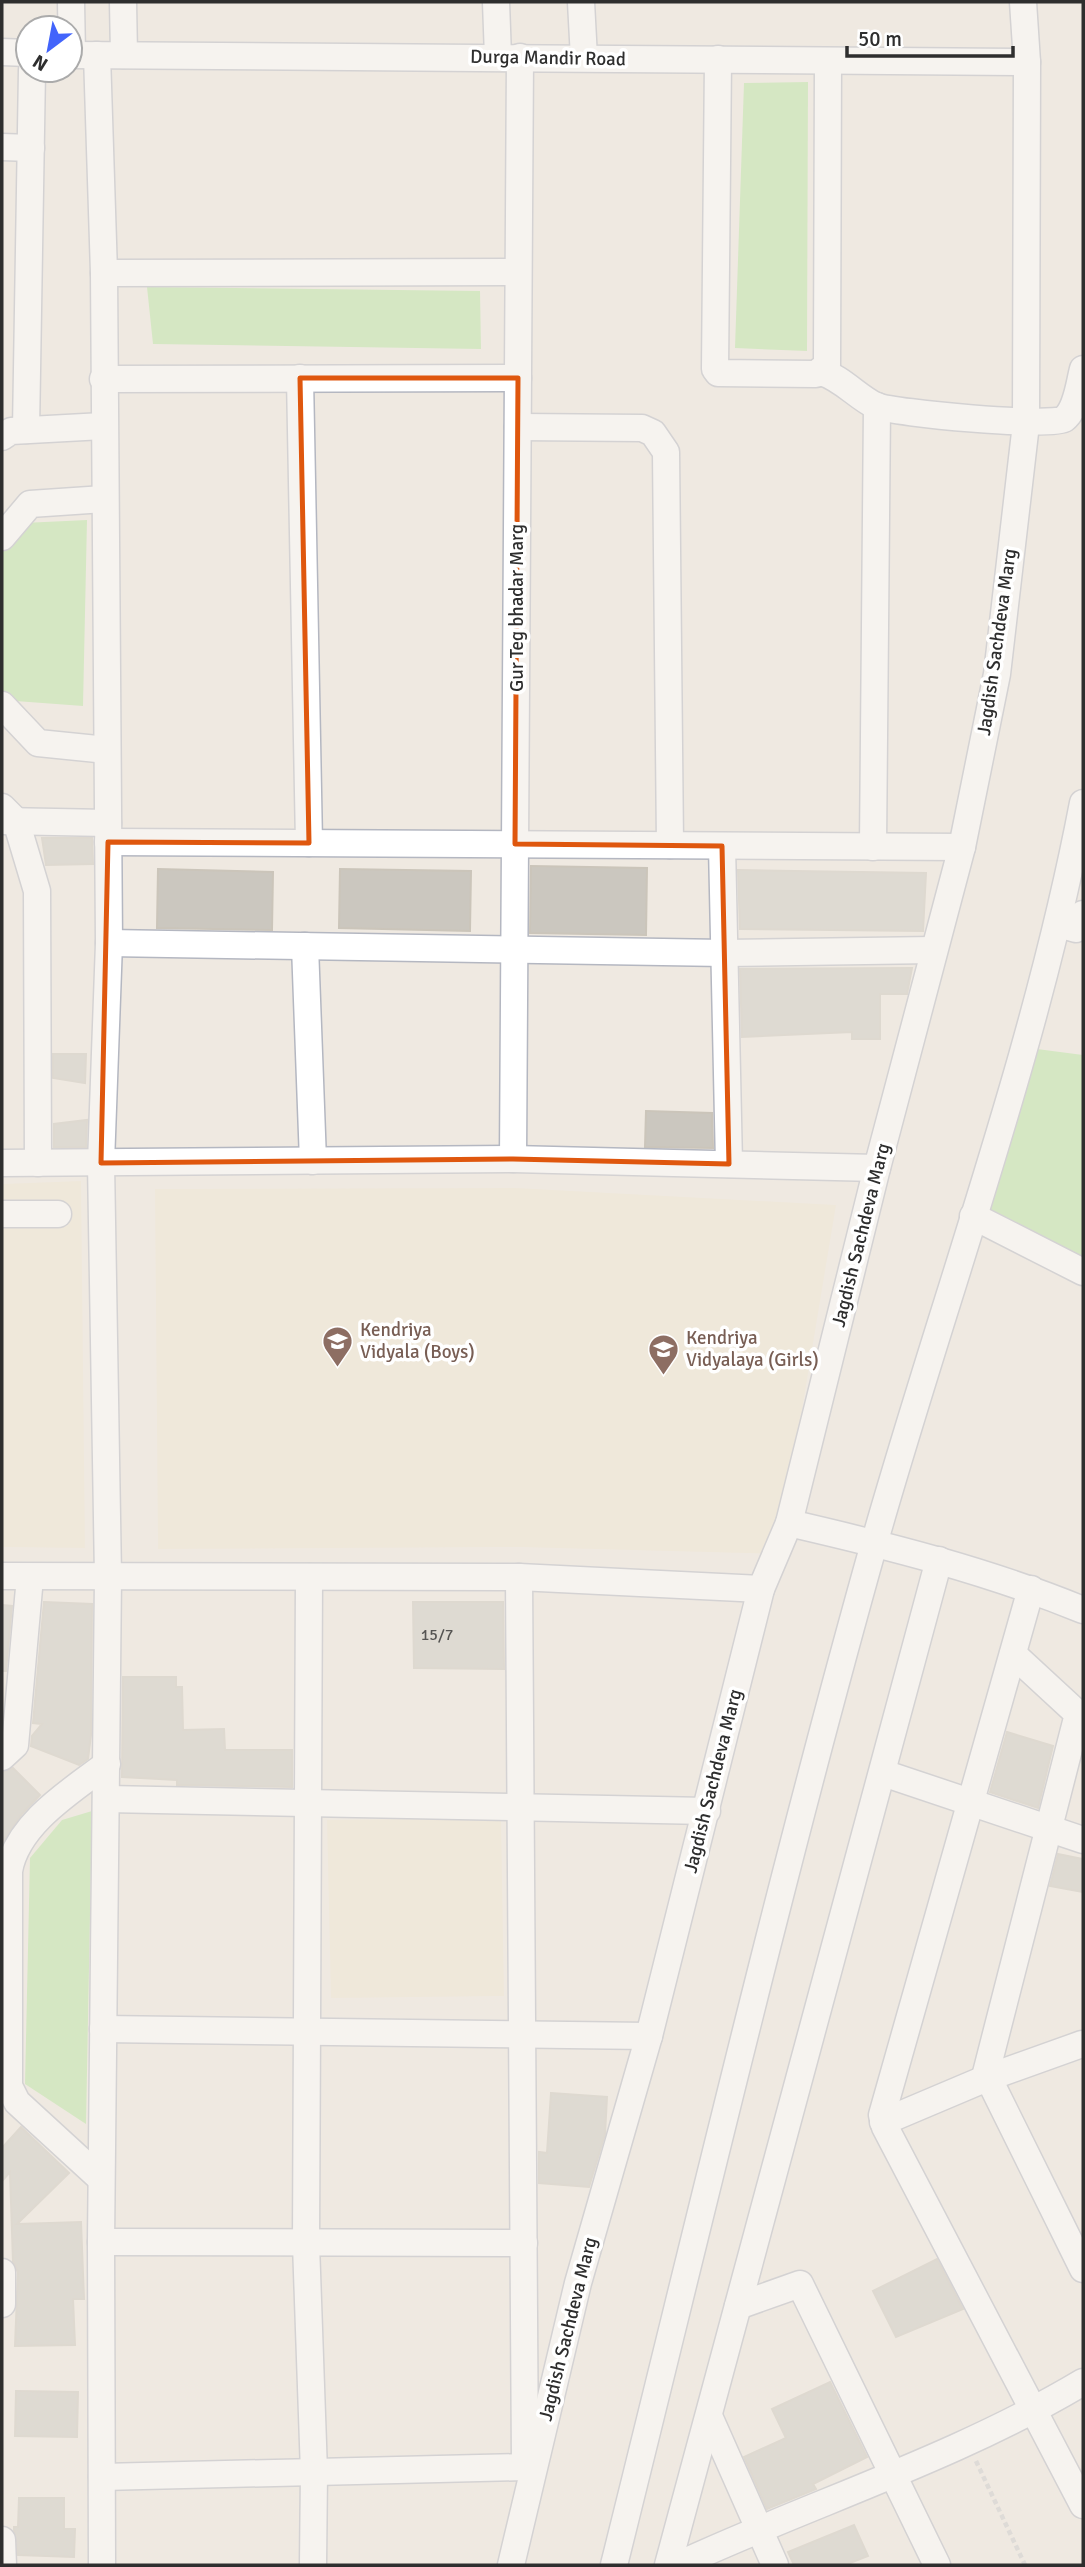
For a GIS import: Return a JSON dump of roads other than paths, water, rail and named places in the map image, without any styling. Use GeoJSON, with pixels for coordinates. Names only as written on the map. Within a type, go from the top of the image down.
{"type":"FeatureCollection","features":[{"type":"Feature","properties":{"kind":"street"},"geometry":{"type":"LineString","coordinates":[[123,2],[124,55]]}},
{"type":"Feature","properties":{"kind":"street","name":"Gur Teg bhadar Marg"},"geometry":{"type":"LineString","coordinates":[[496,2],[509,57],[518,272],[513,1159]]}},
{"type":"Feature","properties":{"kind":"street"},"geometry":{"type":"LineString","coordinates":[[581,2],[584,58]]}},
{"type":"Feature","properties":{"kind":"street","name":"Jagdish Sachdeva Marg"},"geometry":{"type":"LineString","coordinates":[[511,2565],[578,2283],[649,2036],[761,1589],[789,1523],[877,1168],[962,847],[997,674],[1026,424],[1027,62],[1023,2]]}},
{"type":"Feature","properties":{"kind":"street","name":"Durga Mandir Road"},"geometry":{"type":"LineString","coordinates":[[84,55],[1027,62]]}},
{"type":"Feature","properties":{"kind":"street"},"geometry":{"type":"LineString","coordinates":[[718,59],[715,371],[821,372],[877,406],[1026,424],[1058,423],[1066,418],[1078,406],[1083,369]]}},
{"type":"Feature","properties":{"kind":"street"},"geometry":{"type":"LineString","coordinates":[[821,372],[827,365],[828,61]]}},
{"type":"Feature","properties":{"kind":"street"},"geometry":{"type":"LineString","coordinates":[[32,84],[31,148],[14,434],[103,426]]}},
{"type":"Feature","properties":{"kind":"street"},"geometry":{"type":"LineString","coordinates":[[83,84],[104,273],[103,426],[109,943],[102,1163],[108,1577],[101,2179],[102,2565]]}},
{"type":"Feature","properties":{"kind":"street"},"geometry":{"type":"LineString","coordinates":[[2,147],[31,148]]}},
{"type":"Feature","properties":{"kind":"street"},"geometry":{"type":"LineString","coordinates":[[104,273],[518,272]]}},
{"type":"Feature","properties":{"kind":"street"},"geometry":{"type":"LineString","coordinates":[[300,378],[309,843]]}},
{"type":"Feature","properties":{"kind":"street"},"geometry":{"type":"LineString","coordinates":[[103,379],[518,378]]}},
{"type":"Feature","properties":{"kind":"street"},"geometry":{"type":"LineString","coordinates":[[873,847],[877,406]]}},
{"type":"Feature","properties":{"kind":"street"},"geometry":{"type":"LineString","coordinates":[[517,427],[642,428],[653,433],[666,452],[670,845]]}},
{"type":"Feature","properties":{"kind":"street"},"geometry":{"type":"LineString","coordinates":[[2,537],[30,504],[104,499]]}},
{"type":"Feature","properties":{"kind":"street"},"geometry":{"type":"LineString","coordinates":[[2,705],[38,743],[107,750]]}},
{"type":"Feature","properties":{"kind":"street"},"geometry":{"type":"LineString","coordinates":[[614,2565],[755,1996],[875,1543],[1058,924],[1083,803]]}},
{"type":"Feature","properties":{"kind":"street"},"geometry":{"type":"LineString","coordinates":[[6,816],[108,833],[309,843],[962,847]]}},
{"type":"Feature","properties":{"kind":"street"},"geometry":{"type":"LineString","coordinates":[[6,816],[37,891],[38,1163]]}},
{"type":"Feature","properties":{"kind":"street"},"geometry":{"type":"LineString","coordinates":[[723,846],[729,1164]]}},
{"type":"Feature","properties":{"kind":"street"},"geometry":{"type":"LineString","coordinates":[[1058,924],[1076,929],[1083,914]]}},
{"type":"Feature","properties":{"kind":"street"},"geometry":{"type":"LineString","coordinates":[[109,943],[724,953],[934,950]]}},
{"type":"Feature","properties":{"kind":"street"},"geometry":{"type":"LineString","coordinates":[[305,946],[313,1161]]}},
{"type":"Feature","properties":{"kind":"street"},"geometry":{"type":"LineString","coordinates":[[2,1163],[513,1159],[877,1168]]}},
{"type":"Feature","properties":{"kind":"street"},"geometry":{"type":"LineString","coordinates":[[2,1214],[58,1214]]}},
{"type":"Feature","properties":{"kind":"street"},"geometry":{"type":"LineString","coordinates":[[973,1216],[1083,1272]]}},
{"type":"Feature","properties":{"kind":"street"},"geometry":{"type":"LineString","coordinates":[[789,1523],[939,1560],[1031,1589],[1083,1610]]}},
{"type":"Feature","properties":{"kind":"street"},"geometry":{"type":"LineString","coordinates":[[668,2565],[939,1560]]}},
{"type":"Feature","properties":{"kind":"street"},"geometry":{"type":"LineString","coordinates":[[2,1576],[519,1577],[761,1589]]}},
{"type":"Feature","properties":{"kind":"street"},"geometry":{"type":"LineString","coordinates":[[2,1757],[15,1745],[11,1677],[30,1577]]}},
{"type":"Feature","properties":{"kind":"street"},"geometry":{"type":"LineString","coordinates":[[309,1577],[306,2244],[314,2472],[313,2565]]}},
{"type":"Feature","properties":{"kind":"street"},"geometry":{"type":"LineString","coordinates":[[519,1577],[525,2507]]}},
{"type":"Feature","properties":{"kind":"street"},"geometry":{"type":"LineString","coordinates":[[1031,1589],[882,2115],[883,2122],[1083,2505]]}},
{"type":"Feature","properties":{"kind":"street"},"geometry":{"type":"LineString","coordinates":[[1013,1654],[1080,1716],[1047,1828],[986,2067],[987,2078],[1083,2269]]}},
{"type":"Feature","properties":{"kind":"street"},"geometry":{"type":"LineString","coordinates":[[101,2179],[17,2102],[9,2086],[9,1871],[12,1855],[21,1841],[54,1804],[107,1764]]}},
{"type":"Feature","properties":{"kind":"street"},"geometry":{"type":"LineString","coordinates":[[883,1773],[1083,1840]]}},
{"type":"Feature","properties":{"kind":"street"},"geometry":{"type":"LineString","coordinates":[[107,1799],[707,1811]]}},
{"type":"Feature","properties":{"kind":"street"},"geometry":{"type":"LineString","coordinates":[[103,2029],[649,2036]]}},
{"type":"Feature","properties":{"kind":"street"},"geometry":{"type":"LineString","coordinates":[[883,2122],[987,2078],[1083,2046]]}},
{"type":"Feature","properties":{"kind":"street"},"geometry":{"type":"LineString","coordinates":[[101,2242],[524,2243]]}},
{"type":"Feature","properties":{"kind":"street"},"geometry":{"type":"LineString","coordinates":[[2,2272],[2,2304]]}},
{"type":"Feature","properties":{"kind":"street"},"geometry":{"type":"LineString","coordinates":[[738,2306],[800,2284],[937,2565]]}},
{"type":"Feature","properties":{"kind":"street"},"geometry":{"type":"LineString","coordinates":[[678,2565],[758,2528],[892,2476],[1035,2411],[1083,2382]]}},
{"type":"Feature","properties":{"kind":"street"},"geometry":{"type":"LineString","coordinates":[[709,2416],[775,2565]]}},
{"type":"Feature","properties":{"kind":"street"},"geometry":{"type":"LineString","coordinates":[[102,2477],[525,2467]]}},
{"type":"Feature","properties":{"kind":"street"},"geometry":{"type":"LineString","coordinates":[[2,2540],[3,2565]]}},
{"type":"Feature","properties":{"kind":"place","name":"Kendriya Vidyala (Boys)"},"geometry":{"type":"Point","coordinates":[337,1368]}},
{"type":"Feature","properties":{"kind":"place","name":"Kendriya Vidyalaya (Girls)"},"geometry":{"type":"Point","coordinates":[663,1376]}}]}
